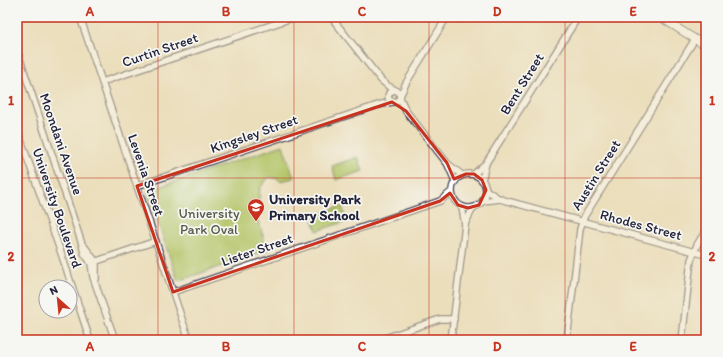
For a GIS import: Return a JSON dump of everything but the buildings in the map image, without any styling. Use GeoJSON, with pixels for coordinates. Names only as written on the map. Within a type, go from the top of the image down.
{"type":"FeatureCollection","features":[{"type":"Feature","properties":{"kind":"street","name":"Levenia Street"},"geometry":{"type":"LineString","coordinates":[[80,17],[189,340]]}},
{"type":"Feature","properties":{"kind":"street","name":"Curtin Street"},"geometry":{"type":"LineString","coordinates":[[102,82],[295,17]]}},
{"type":"Feature","properties":{"kind":"street"},"geometry":{"type":"LineString","coordinates":[[331,17],[382,80],[399,92],[406,111]]}},
{"type":"Feature","properties":{"kind":"street"},"geometry":{"type":"LineString","coordinates":[[390,99],[398,101],[406,84],[447,17]]}},
{"type":"Feature","properties":{"kind":"street","name":"Bent Street"},"geometry":{"type":"LineString","coordinates":[[474,174],[486,163],[578,17]]}},
{"type":"Feature","properties":{"kind":"street"},"geometry":{"type":"LineString","coordinates":[[660,17],[706,46]]}},
{"type":"Feature","properties":{"kind":"street","name":"Austin Street"},"geometry":{"type":"LineString","coordinates":[[567,340],[582,222],[695,39]]}},
{"type":"Feature","properties":{"kind":"street","name":"Moondani Avenue"},"geometry":{"type":"LineString","coordinates":[[17,50],[84,253],[93,263],[91,272],[115,340]]}},
{"type":"Feature","properties":{"kind":"street"},"geometry":{"type":"LineString","coordinates":[[382,80],[390,99],[406,111],[447,163],[462,175]]}},
{"type":"Feature","properties":{"kind":"street"},"geometry":{"type":"LineString","coordinates":[[390,99],[395,90],[406,84]]}},
{"type":"Feature","properties":{"kind":"street","name":"Kingsley Street"},"geometry":{"type":"LineString","coordinates":[[137,186],[378,105],[390,99]]}},
{"type":"Feature","properties":{"kind":"street","name":"University Boulevard"},"geometry":{"type":"LineString","coordinates":[[17,129],[90,340]]}},
{"type":"Feature","properties":{"kind":"street"},"geometry":{"type":"LineString","coordinates":[[447,163],[455,181]]}},
{"type":"Feature","properties":{"kind":"street","name":"Bent Street"},"geometry":{"type":"LineString","coordinates":[[482,180],[486,163]]}},
{"type":"Feature","properties":{"kind":"street"},"geometry":{"type":"LineString","coordinates":[[474,174],[482,180],[486,190],[483,201],[473,208],[462,207],[454,201],[451,192],[452,186],[462,175],[474,174]]}},
{"type":"Feature","properties":{"kind":"street","name":"Rhodes Street"},"geometry":{"type":"LineString","coordinates":[[486,190],[500,199],[706,255]]}},
{"type":"Feature","properties":{"kind":"street","name":"Lister Street"},"geometry":{"type":"LineString","coordinates":[[440,201],[451,192]]}},
{"type":"Feature","properties":{"kind":"street","name":"Rhodes Street"},"geometry":{"type":"LineString","coordinates":[[483,201],[500,199]]}},
{"type":"Feature","properties":{"kind":"street","name":"Lister Street"},"geometry":{"type":"LineString","coordinates":[[173,292],[440,201],[454,201]]}},
{"type":"Feature","properties":{"kind":"street"},"geometry":{"type":"LineString","coordinates":[[451,340],[465,225],[462,207]]}},
{"type":"Feature","properties":{"kind":"street"},"geometry":{"type":"LineString","coordinates":[[465,225],[473,208]]}},
{"type":"Feature","properties":{"kind":"street"},"geometry":{"type":"LineString","coordinates":[[682,340],[691,260],[694,251],[706,230]]}},
{"type":"Feature","properties":{"kind":"street"},"geometry":{"type":"LineString","coordinates":[[93,263],[156,241]]}},
{"type":"Feature","properties":{"kind":"street"},"geometry":{"type":"LineString","coordinates":[[379,340],[440,320],[454,319]]}},
{"type":"Feature","properties":{"kind":"highlighted area"},"geometry":{"type":"Polygon","coordinates":[[[392,102],[406,111],[447,163],[454,179],[466,174],[474,174],[482,180],[486,190],[479,205],[468,208],[458,205],[450,193],[440,201],[173,292],[137,186],[392,102]]]}},
{"type":"Feature","properties":{"kind":"green space","name":"University Park Oval"},"geometry":{"type":"Polygon","coordinates":[[[283,145],[294,178],[280,181],[269,177],[260,188],[257,218],[268,250],[178,281],[147,191],[283,145]]]}},
{"type":"Feature","properties":{"kind":"green space"},"geometry":{"type":"Polygon","coordinates":[[[358,157],[363,171],[336,180],[332,166],[358,157]]]}},
{"type":"Feature","properties":{"kind":"green space"},"geometry":{"type":"Polygon","coordinates":[[[342,206],[347,221],[317,231],[312,216],[342,206]]]}},
{"type":"Feature","properties":{"kind":"railway"},"geometry":{"type":"LineString","coordinates":[[697,17],[706,23]]}},
{"type":"Feature","properties":{"kind":"place","name":"University Park Primary School"},"geometry":{"type":"Point","coordinates":[256,222]}}]}
